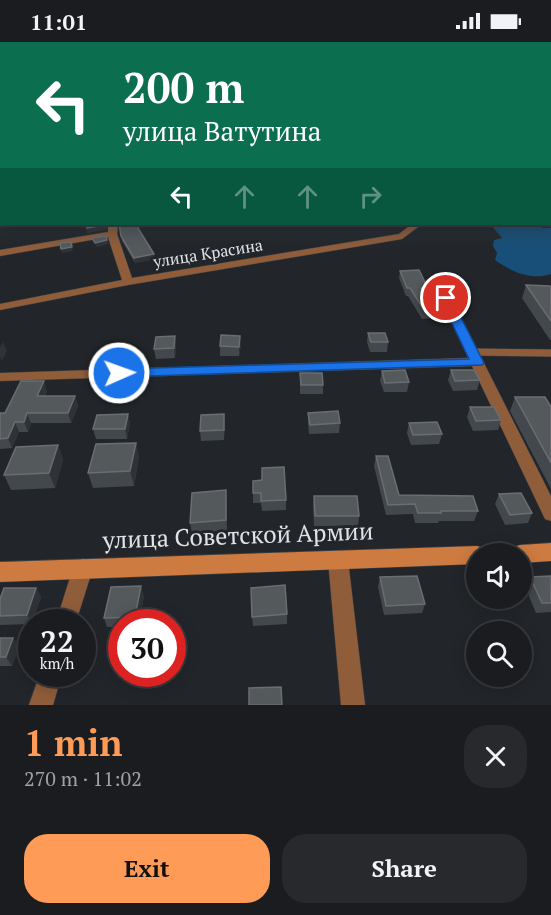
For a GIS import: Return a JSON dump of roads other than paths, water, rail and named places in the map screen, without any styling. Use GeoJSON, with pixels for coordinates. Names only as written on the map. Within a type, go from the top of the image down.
{"type":"FeatureCollection","features":[{"type":"Feature","properties":{"kind":"street","name":"улица Красина"},"geometry":{"type":"LineString","coordinates":[[0,308],[128,282],[402,236],[416,225]]}},
{"type":"Feature","properties":{"kind":"street"},"geometry":{"type":"LineString","coordinates":[[0,253],[113,229],[128,282]]}},
{"type":"Feature","properties":{"kind":"street"},"geometry":{"type":"LineString","coordinates":[[436,280],[551,514]]}},
{"type":"Feature","properties":{"kind":"street"},"geometry":{"type":"LineString","coordinates":[[0,376],[475,357]]}},
{"type":"Feature","properties":{"kind":"street"},"geometry":{"type":"LineString","coordinates":[[532,553],[551,552]]}},
{"type":"Feature","properties":{"kind":"street","name":"улица Советской Армии"},"geometry":{"type":"LineString","coordinates":[[0,572],[466,555]]}},
{"type":"Feature","properties":{"kind":"street"},"geometry":{"type":"LineString","coordinates":[[338,560],[353,705]]}},
{"type":"Feature","properties":{"kind":"street"},"geometry":{"type":"LineString","coordinates":[[70,609],[83,568]]}},
{"type":"Feature","properties":{"kind":"street"},"geometry":{"type":"LineString","coordinates":[[42,705],[47,687]]}},
{"type":"Feature","properties":{"kind":"lane"},"geometry":{"type":"LineString","coordinates":[[475,357],[551,353]]}}]}
